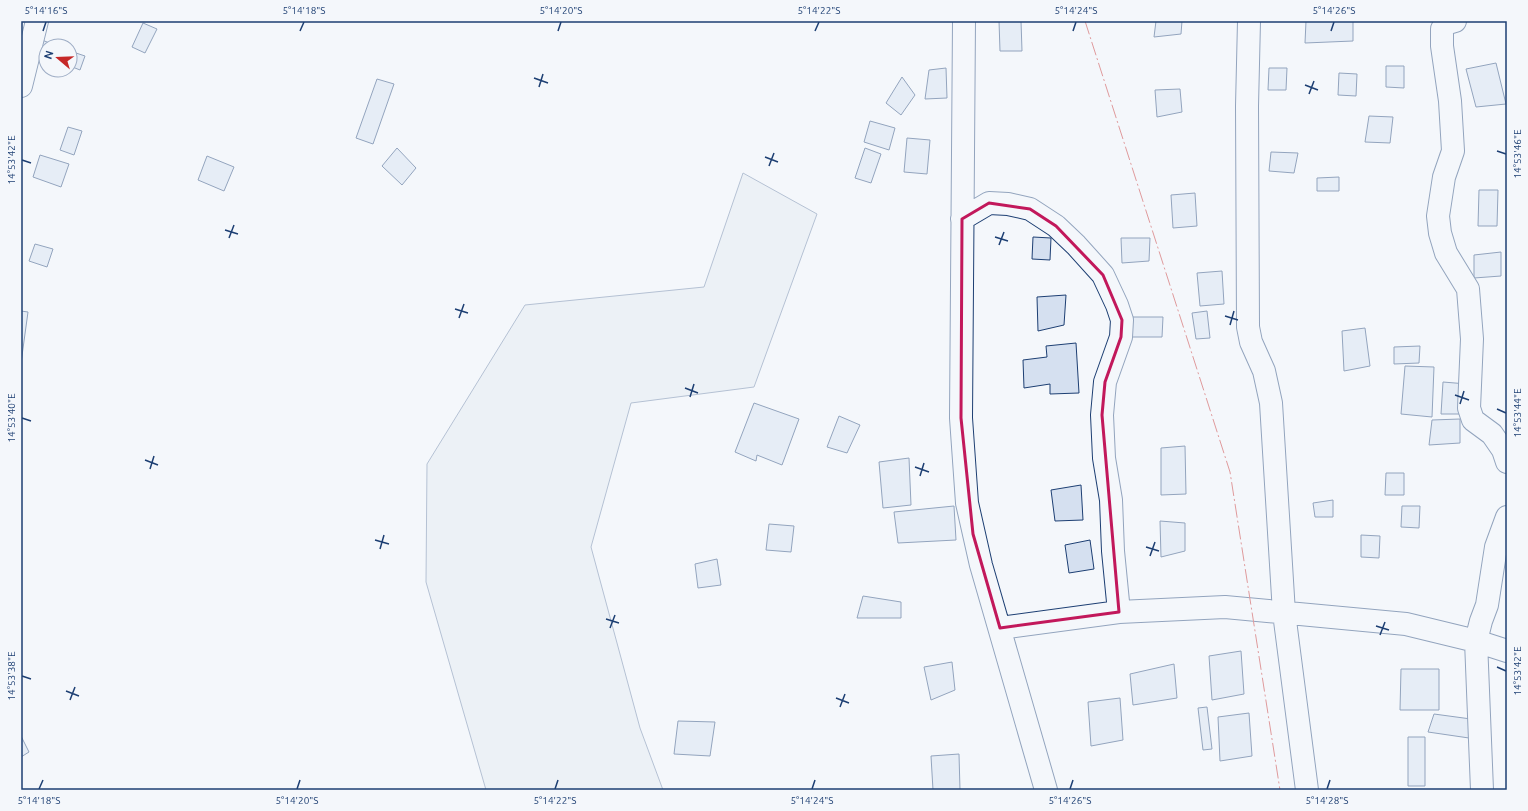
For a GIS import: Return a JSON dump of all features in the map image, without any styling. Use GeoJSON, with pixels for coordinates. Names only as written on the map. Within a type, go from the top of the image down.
{"type":"FeatureCollection","features":[{"type":"Feature","properties":{"kind":"street"},"geometry":{"type":"LineString","coordinates":[[21,86],[37,21]]}},
{"type":"Feature","properties":{"kind":"street"},"geometry":{"type":"LineString","coordinates":[[964,21],[961,418],[968,503],[973,534],[1046,790]]}},
{"type":"Feature","properties":{"kind":"street"},"geometry":{"type":"LineString","coordinates":[[1249,21],[1246,106],[1248,327],[1252,342],[1264,371],[1271,404],[1284,613],[1307,790]]}},
{"type":"Feature","properties":{"kind":"street"},"geometry":{"type":"LineString","coordinates":[[1455,21],[1445,24],[1442,29],[1442,46],[1450,101],[1453,151],[1444,177],[1438,216],[1440,233],[1446,253],[1468,289],[1472,339],[1470,408],[1473,420],[1492,434],[1503,450],[1507,462]]}},
{"type":"Feature","properties":{"kind":"street"},"geometry":{"type":"LineString","coordinates":[[962,219],[989,204],[1008,204],[1030,209],[1056,226],[1103,275],[1117,305],[1122,320],[1121,337],[1105,382],[1102,415],[1104,458],[1111,500],[1113,551],[1119,612]]}},
{"type":"Feature","properties":{"kind":"street"},"geometry":{"type":"LineString","coordinates":[[1482,790],[1476,641],[1480,621],[1488,605],[1496,547],[1507,517]]}},
{"type":"Feature","properties":{"kind":"street"},"geometry":{"type":"LineString","coordinates":[[1000,628],[1119,612],[1225,607],[1406,624],[1476,641],[1507,651]]}},
{"type":"Feature","properties":{"kind":"highlighted area"},"geometry":{"type":"Polygon","coordinates":[[[989,203],[1030,209],[1056,226],[1103,275],[1122,320],[1121,337],[1105,382],[1102,415],[1119,612],[1000,628],[973,534],[961,418],[962,219],[989,203]]]}},
{"type":"Feature","properties":{"kind":"shaded area"},"geometry":{"type":"Polygon","coordinates":[[[743,173],[817,214],[754,387],[631,403],[591,547],[640,728],[663,790],[486,790],[426,582],[427,464],[525,305],[704,287],[743,173]]]}},
{"type":"Feature","properties":{"kind":"building"},"geometry":{"type":"Polygon","coordinates":[[[999,21],[1021,21],[1022,51],[1000,51],[999,21]]]}},
{"type":"Feature","properties":{"kind":"building"},"geometry":{"type":"Polygon","coordinates":[[[1156,21],[1182,21],[1181,34],[1154,37],[1156,21]]]}},
{"type":"Feature","properties":{"kind":"building"},"geometry":{"type":"Polygon","coordinates":[[[1306,21],[1353,21],[1353,41],[1305,43],[1306,21]]]}},
{"type":"Feature","properties":{"kind":"building"},"geometry":{"type":"Polygon","coordinates":[[[143,23],[157,29],[145,53],[132,47],[143,23]]]}},
{"type":"Feature","properties":{"kind":"building"},"geometry":{"type":"Polygon","coordinates":[[[78,54],[85,56],[80,70],[78,69],[78,54]]]}},
{"type":"Feature","properties":{"kind":"building"},"geometry":{"type":"Polygon","coordinates":[[[1496,63],[1506,104],[1476,107],[1466,69],[1496,63]]]}},
{"type":"Feature","properties":{"kind":"building"},"geometry":{"type":"Polygon","coordinates":[[[1386,66],[1404,66],[1404,88],[1386,87],[1386,66]]]}},
{"type":"Feature","properties":{"kind":"building"},"geometry":{"type":"Polygon","coordinates":[[[946,68],[947,98],[925,99],[929,70],[946,68]]]}},
{"type":"Feature","properties":{"kind":"building"},"geometry":{"type":"Polygon","coordinates":[[[1269,68],[1287,68],[1286,90],[1268,90],[1269,68]]]}},
{"type":"Feature","properties":{"kind":"building"},"geometry":{"type":"Polygon","coordinates":[[[1339,73],[1357,74],[1356,96],[1338,95],[1339,73]]]}},
{"type":"Feature","properties":{"kind":"building"},"geometry":{"type":"Polygon","coordinates":[[[902,77],[915,95],[901,115],[886,103],[902,77]]]}},
{"type":"Feature","properties":{"kind":"building"},"geometry":{"type":"Polygon","coordinates":[[[377,79],[394,84],[373,144],[356,138],[377,79]]]}},
{"type":"Feature","properties":{"kind":"building"},"geometry":{"type":"Polygon","coordinates":[[[1180,89],[1182,112],[1157,117],[1155,90],[1180,89]]]}},
{"type":"Feature","properties":{"kind":"building"},"geometry":{"type":"Polygon","coordinates":[[[1369,116],[1393,117],[1390,143],[1365,142],[1369,116]]]}},
{"type":"Feature","properties":{"kind":"building"},"geometry":{"type":"Polygon","coordinates":[[[870,121],[895,128],[889,150],[864,142],[870,121]]]}},
{"type":"Feature","properties":{"kind":"building"},"geometry":{"type":"Polygon","coordinates":[[[68,127],[82,131],[74,155],[60,150],[68,127]]]}},
{"type":"Feature","properties":{"kind":"building"},"geometry":{"type":"Polygon","coordinates":[[[907,138],[930,140],[927,174],[904,172],[907,138]]]}},
{"type":"Feature","properties":{"kind":"building"},"geometry":{"type":"Polygon","coordinates":[[[397,148],[416,168],[402,185],[382,166],[397,148]]]}},
{"type":"Feature","properties":{"kind":"building"},"geometry":{"type":"Polygon","coordinates":[[[865,148],[881,154],[871,183],[855,178],[865,148]]]}},
{"type":"Feature","properties":{"kind":"building"},"geometry":{"type":"Polygon","coordinates":[[[1271,152],[1298,153],[1294,173],[1269,171],[1271,152]]]}},
{"type":"Feature","properties":{"kind":"building"},"geometry":{"type":"Polygon","coordinates":[[[40,155],[69,164],[61,187],[33,177],[40,155]]]}},
{"type":"Feature","properties":{"kind":"building"},"geometry":{"type":"Polygon","coordinates":[[[207,156],[234,167],[224,191],[198,180],[207,156]]]}},
{"type":"Feature","properties":{"kind":"building"},"geometry":{"type":"Polygon","coordinates":[[[1339,177],[1339,191],[1317,191],[1317,178],[1339,177]]]}},
{"type":"Feature","properties":{"kind":"building"},"geometry":{"type":"Polygon","coordinates":[[[1479,190],[1498,190],[1497,226],[1478,226],[1479,190]]]}},
{"type":"Feature","properties":{"kind":"building"},"geometry":{"type":"Polygon","coordinates":[[[1195,193],[1197,226],[1173,228],[1171,195],[1195,193]]]}},
{"type":"Feature","properties":{"kind":"building"},"geometry":{"type":"Polygon","coordinates":[[[1033,237],[1051,238],[1050,260],[1032,259],[1033,237]]]}},
{"type":"Feature","properties":{"kind":"building"},"geometry":{"type":"Polygon","coordinates":[[[1121,238],[1150,238],[1149,261],[1122,263],[1121,238]]]}},
{"type":"Feature","properties":{"kind":"building"},"geometry":{"type":"Polygon","coordinates":[[[35,244],[53,249],[47,267],[29,261],[35,244]]]}},
{"type":"Feature","properties":{"kind":"building"},"geometry":{"type":"Polygon","coordinates":[[[1501,252],[1501,276],[1474,278],[1474,255],[1501,252]]]}},
{"type":"Feature","properties":{"kind":"building"},"geometry":{"type":"Polygon","coordinates":[[[1222,271],[1224,304],[1200,306],[1197,273],[1222,271]]]}},
{"type":"Feature","properties":{"kind":"building"},"geometry":{"type":"Polygon","coordinates":[[[1066,295],[1064,325],[1038,331],[1037,297],[1066,295]]]}},
{"type":"Feature","properties":{"kind":"building"},"geometry":{"type":"Polygon","coordinates":[[[21,311],[28,312],[21,363],[21,311]]]}},
{"type":"Feature","properties":{"kind":"building"},"geometry":{"type":"Polygon","coordinates":[[[1207,311],[1210,338],[1196,339],[1192,313],[1207,311]]]}},
{"type":"Feature","properties":{"kind":"building"},"geometry":{"type":"Polygon","coordinates":[[[1132,317],[1163,317],[1162,337],[1132,337],[1132,317]]]}},
{"type":"Feature","properties":{"kind":"building"},"geometry":{"type":"Polygon","coordinates":[[[1365,328],[1370,366],[1344,371],[1342,331],[1365,328]]]}},
{"type":"Feature","properties":{"kind":"building"},"geometry":{"type":"Polygon","coordinates":[[[1076,343],[1079,393],[1050,394],[1050,384],[1024,388],[1023,360],[1047,357],[1046,346],[1076,343]]]}},
{"type":"Feature","properties":{"kind":"building"},"geometry":{"type":"Polygon","coordinates":[[[1420,346],[1419,363],[1394,364],[1394,347],[1420,346]]]}},
{"type":"Feature","properties":{"kind":"building"},"geometry":{"type":"Polygon","coordinates":[[[1405,366],[1434,367],[1432,417],[1401,414],[1405,366]]]}},
{"type":"Feature","properties":{"kind":"building"},"geometry":{"type":"Polygon","coordinates":[[[1443,382],[1467,384],[1465,414],[1441,414],[1443,382]]]}},
{"type":"Feature","properties":{"kind":"building"},"geometry":{"type":"Polygon","coordinates":[[[754,403],[799,419],[782,465],[757,455],[756,461],[735,452],[754,403]]]}},
{"type":"Feature","properties":{"kind":"building"},"geometry":{"type":"Polygon","coordinates":[[[839,416],[860,425],[847,453],[827,447],[839,416]]]}},
{"type":"Feature","properties":{"kind":"building"},"geometry":{"type":"Polygon","coordinates":[[[1460,419],[1460,443],[1429,445],[1432,420],[1460,419]]]}},
{"type":"Feature","properties":{"kind":"building"},"geometry":{"type":"Polygon","coordinates":[[[1185,446],[1186,494],[1161,495],[1161,448],[1185,446]]]}},
{"type":"Feature","properties":{"kind":"building"},"geometry":{"type":"Polygon","coordinates":[[[909,458],[911,505],[883,508],[879,462],[909,458]]]}},
{"type":"Feature","properties":{"kind":"building"},"geometry":{"type":"Polygon","coordinates":[[[1386,473],[1404,473],[1404,495],[1385,495],[1386,473]]]}},
{"type":"Feature","properties":{"kind":"building"},"geometry":{"type":"Polygon","coordinates":[[[1081,485],[1083,520],[1055,521],[1051,490],[1081,485]]]}},
{"type":"Feature","properties":{"kind":"building"},"geometry":{"type":"Polygon","coordinates":[[[1333,500],[1333,517],[1315,517],[1313,503],[1333,500]]]}},
{"type":"Feature","properties":{"kind":"building"},"geometry":{"type":"Polygon","coordinates":[[[954,506],[956,540],[898,543],[894,512],[954,506]]]}},
{"type":"Feature","properties":{"kind":"building"},"geometry":{"type":"Polygon","coordinates":[[[1402,506],[1420,506],[1419,528],[1401,527],[1402,506]]]}},
{"type":"Feature","properties":{"kind":"building"},"geometry":{"type":"Polygon","coordinates":[[[1160,521],[1185,523],[1185,551],[1161,557],[1160,521]]]}},
{"type":"Feature","properties":{"kind":"building"},"geometry":{"type":"Polygon","coordinates":[[[769,524],[794,526],[791,552],[766,550],[769,524]]]}},
{"type":"Feature","properties":{"kind":"building"},"geometry":{"type":"Polygon","coordinates":[[[1361,535],[1380,536],[1379,558],[1361,557],[1361,535]]]}},
{"type":"Feature","properties":{"kind":"building"},"geometry":{"type":"Polygon","coordinates":[[[1090,540],[1094,569],[1069,573],[1065,545],[1090,540]]]}},
{"type":"Feature","properties":{"kind":"building"},"geometry":{"type":"Polygon","coordinates":[[[717,559],[721,585],[698,588],[695,564],[717,559]]]}},
{"type":"Feature","properties":{"kind":"building"},"geometry":{"type":"Polygon","coordinates":[[[863,596],[901,602],[901,618],[857,618],[863,596]]]}},
{"type":"Feature","properties":{"kind":"building"},"geometry":{"type":"Polygon","coordinates":[[[1241,651],[1244,694],[1212,700],[1209,656],[1241,651]]]}},
{"type":"Feature","properties":{"kind":"building"},"geometry":{"type":"Polygon","coordinates":[[[952,662],[955,690],[931,700],[924,667],[952,662]]]}},
{"type":"Feature","properties":{"kind":"building"},"geometry":{"type":"Polygon","coordinates":[[[1174,664],[1177,698],[1133,705],[1130,674],[1174,664]]]}},
{"type":"Feature","properties":{"kind":"building"},"geometry":{"type":"Polygon","coordinates":[[[1401,669],[1439,669],[1439,710],[1400,710],[1401,669]]]}},
{"type":"Feature","properties":{"kind":"building"},"geometry":{"type":"Polygon","coordinates":[[[1120,698],[1123,740],[1091,746],[1088,702],[1120,698]]]}},
{"type":"Feature","properties":{"kind":"building"},"geometry":{"type":"Polygon","coordinates":[[[1207,707],[1212,749],[1203,750],[1198,708],[1207,707]]]}},
{"type":"Feature","properties":{"kind":"building"},"geometry":{"type":"Polygon","coordinates":[[[1249,713],[1252,756],[1220,761],[1218,717],[1249,713]]]}},
{"type":"Feature","properties":{"kind":"building"},"geometry":{"type":"Polygon","coordinates":[[[1434,714],[1471,719],[1469,738],[1428,732],[1434,714]]]}},
{"type":"Feature","properties":{"kind":"building"},"geometry":{"type":"Polygon","coordinates":[[[678,721],[715,722],[710,756],[674,754],[678,721]]]}},
{"type":"Feature","properties":{"kind":"building"},"geometry":{"type":"Polygon","coordinates":[[[21,736],[29,752],[21,757],[21,736]]]}},
{"type":"Feature","properties":{"kind":"building"},"geometry":{"type":"Polygon","coordinates":[[[1408,737],[1425,737],[1425,786],[1408,786],[1408,737]]]}},
{"type":"Feature","properties":{"kind":"building"},"geometry":{"type":"Polygon","coordinates":[[[959,754],[960,790],[933,790],[931,756],[959,754]]]}},
{"type":"Feature","properties":{"kind":"power"},"geometry":{"type":"LineString","coordinates":[[1085,21],[1230,472],[1280,790]]}}]}
